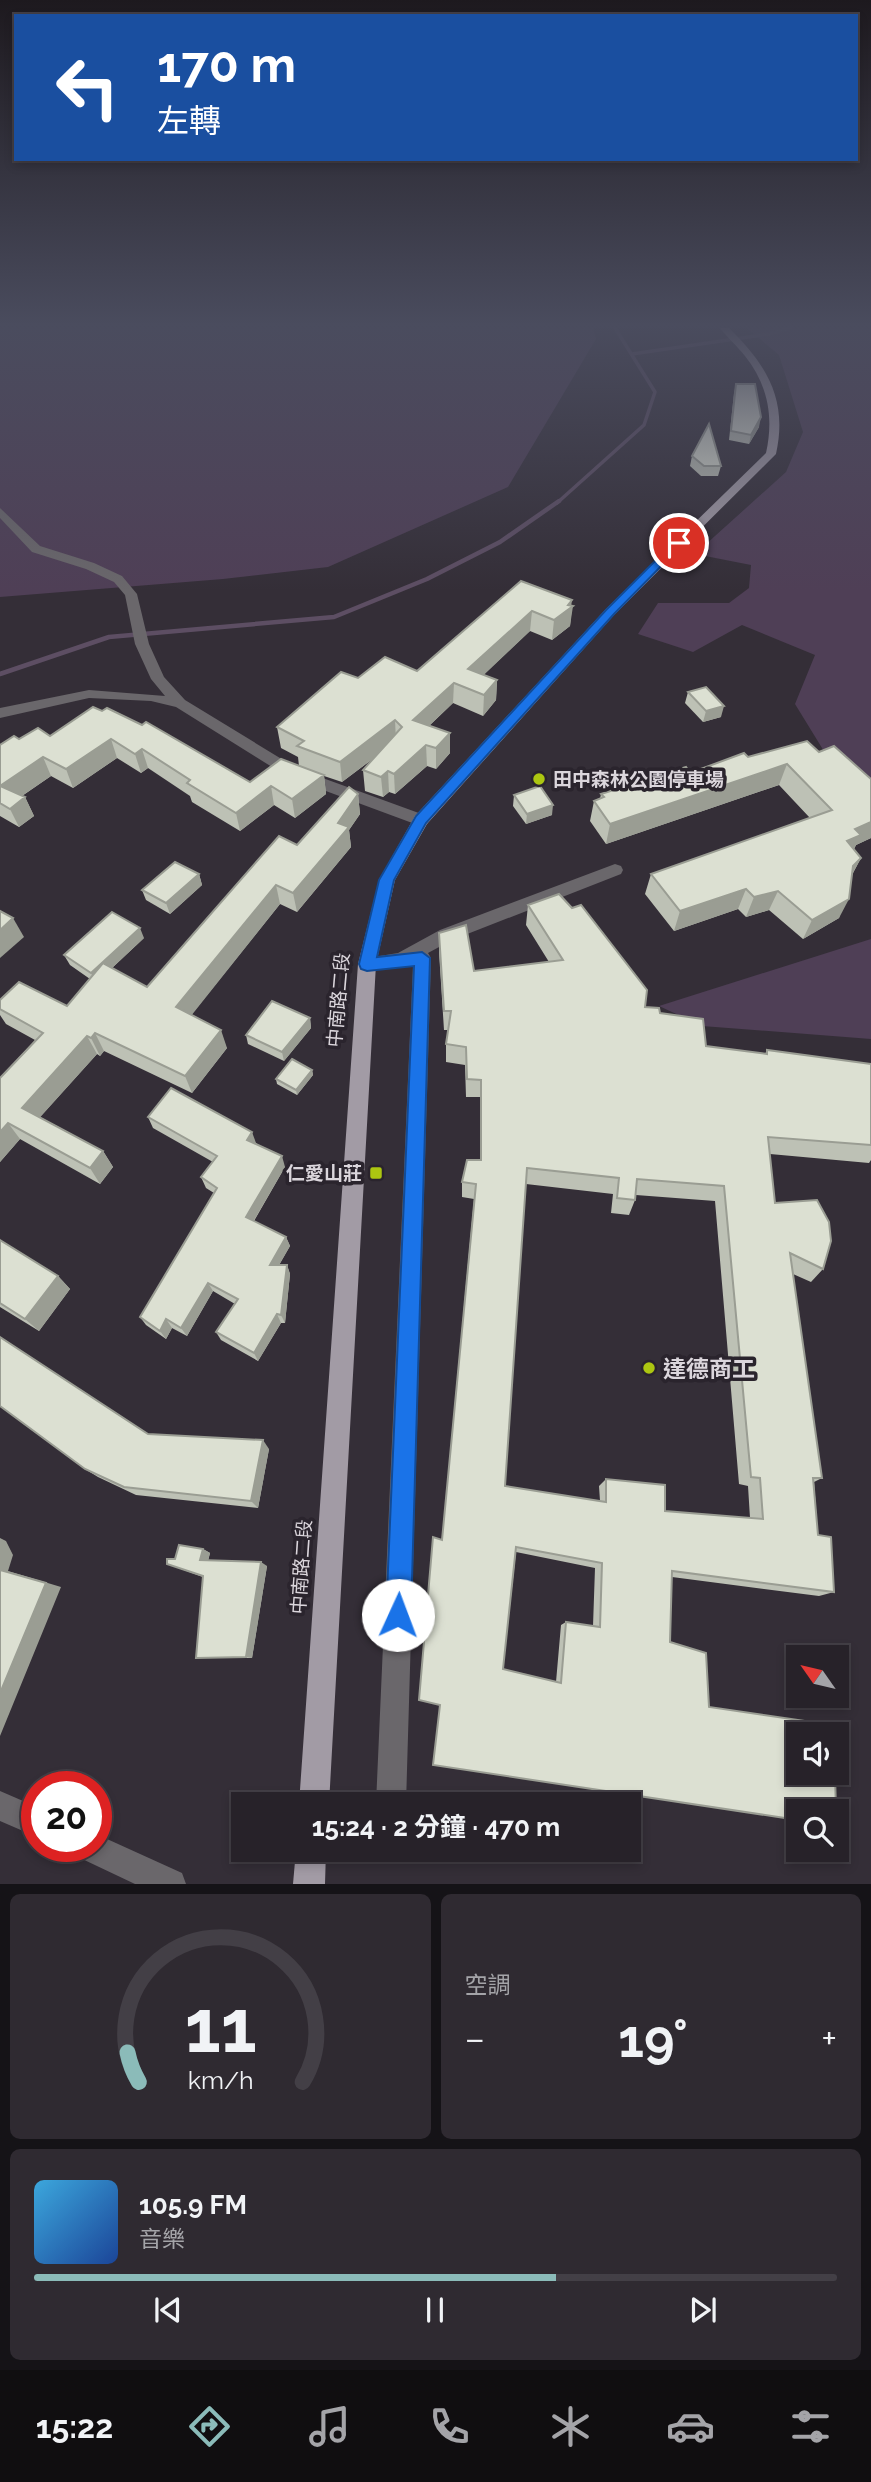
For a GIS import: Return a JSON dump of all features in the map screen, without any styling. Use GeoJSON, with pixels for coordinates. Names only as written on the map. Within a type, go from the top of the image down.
{"type":"FeatureCollection","features":[{"type":"Feature","properties":{"kind":"main road","name":"中南路二段"},"geometry":{"type":"LineString","coordinates":[[315,1792],[367,964],[387,880],[421,820],[610,612],[771,454],[776,438],[775,416]]}},
{"type":"Feature","properties":{"kind":"main road"},"geometry":{"type":"LineString","coordinates":[[309,1884],[310,1862]]}},
{"type":"Feature","properties":{"kind":"street"},"geometry":{"type":"LineString","coordinates":[[0,511],[36,549],[90,566],[118,579],[131,594],[142,643],[158,679],[180,704],[293,774],[421,820]]}},
{"type":"Feature","properties":{"kind":"street"},"geometry":{"type":"LineString","coordinates":[[0,713],[89,694],[150,697],[180,704]]}},
{"type":"Feature","properties":{"kind":"street"},"geometry":{"type":"LineString","coordinates":[[399,961],[446,935],[614,870]]}},
{"type":"Feature","properties":{"kind":"street"},"geometry":{"type":"LineString","coordinates":[[367,964],[422,958],[391,1792]]}},
{"type":"Feature","properties":{"kind":"street"},"geometry":{"type":"LineString","coordinates":[[0,1806],[21,1815]]}},
{"type":"Feature","properties":{"kind":"street"},"geometry":{"type":"LineString","coordinates":[[112,1857],[171,1884]]}},
{"type":"Feature","properties":{"kind":"shaded area"},"geometry":{"type":"Polygon","coordinates":[[[0,416],[550,416],[508,487],[328,567],[223,579],[0,597],[0,416]]]}},
{"type":"Feature","properties":{"kind":"shaded area"},"geometry":{"type":"Polygon","coordinates":[[[798,416],[871,416],[871,792],[838,774],[795,704],[815,655],[742,625],[693,652],[638,634],[658,603],[729,603],[749,588],[751,565],[695,554],[786,472],[803,432],[798,416]]]}},
{"type":"Feature","properties":{"kind":"shaded area"},"geometry":{"type":"Polygon","coordinates":[[[871,939],[871,1039],[702,1026],[659,1006],[871,939]]]}},
{"type":"Feature","properties":{"kind":"building"},"geometry":{"type":"Polygon","coordinates":[[[733,416],[761,416],[751,435],[731,431],[733,416]]]}},
{"type":"Feature","properties":{"kind":"building"},"geometry":{"type":"Polygon","coordinates":[[[709,424],[721,466],[704,466],[692,456],[709,424]]]}},
{"type":"Feature","properties":{"kind":"building"},"geometry":{"type":"Polygon","coordinates":[[[521,581],[572,600],[568,605],[573,606],[554,620],[532,611],[468,669],[497,680],[484,695],[454,683],[413,720],[450,733],[436,748],[426,745],[394,774],[388,771],[381,777],[363,770],[402,727],[395,720],[340,762],[297,746],[304,741],[277,727],[341,672],[358,678],[385,657],[417,671],[521,581]]]}},
{"type":"Feature","properties":{"kind":"building"},"geometry":{"type":"Polygon","coordinates":[[[706,687],[724,706],[706,711],[688,692],[706,687]]]}},
{"type":"Feature","properties":{"kind":"building"},"geometry":{"type":"Polygon","coordinates":[[[93,707],[102,711],[107,708],[142,725],[146,722],[250,782],[281,759],[324,775],[292,799],[271,786],[236,813],[187,783],[190,780],[142,749],[135,754],[111,739],[66,769],[43,757],[0,786],[0,745],[14,736],[19,739],[38,728],[50,736],[93,707]]]}},
{"type":"Feature","properties":{"kind":"building"},"geometry":{"type":"Polygon","coordinates":[[[807,741],[819,752],[834,746],[871,779],[871,822],[855,829],[861,835],[847,841],[861,858],[853,866],[849,899],[812,920],[778,891],[754,897],[746,889],[680,911],[651,874],[832,810],[787,764],[610,824],[594,801],[604,797],[601,794],[686,767],[690,773],[744,753],[748,757],[807,741]]]}},
{"type":"Feature","properties":{"kind":"building"},"geometry":{"type":"Polygon","coordinates":[[[0,786],[25,797],[10,809],[0,803],[0,786]]]}},
{"type":"Feature","properties":{"kind":"building"},"geometry":{"type":"Polygon","coordinates":[[[540,786],[553,805],[527,814],[514,795],[540,786]]]}},
{"type":"Feature","properties":{"kind":"building"},"geometry":{"type":"Polygon","coordinates":[[[349,787],[358,794],[338,823],[349,827],[293,893],[276,885],[176,1007],[221,1030],[185,1076],[95,1033],[91,1038],[87,1036],[22,1108],[103,1151],[90,1168],[8,1123],[0,1132],[0,1078],[43,1033],[0,1009],[0,1000],[19,982],[67,1006],[103,963],[147,987],[279,836],[297,845],[349,787]]]}},
{"type":"Feature","properties":{"kind":"building"},"geometry":{"type":"Polygon","coordinates":[[[175,862],[199,874],[166,903],[142,890],[175,862]]]}},
{"type":"Feature","properties":{"kind":"building"},"geometry":{"type":"Polygon","coordinates":[[[559,894],[572,908],[581,905],[647,990],[645,1007],[659,1008],[660,1013],[703,1019],[706,1046],[767,1054],[767,1050],[871,1064],[871,1145],[768,1137],[775,1203],[817,1200],[829,1222],[831,1241],[823,1269],[790,1253],[822,1478],[813,1478],[818,1535],[831,1537],[834,1592],[672,1571],[670,1642],[706,1653],[709,1707],[812,1722],[786,1722],[786,1785],[835,1785],[836,1799],[786,1799],[786,1818],[641,1796],[641,1792],[612,1792],[433,1765],[440,1705],[419,1700],[433,1537],[442,1540],[476,1184],[462,1182],[467,1160],[481,1160],[481,1080],[467,1079],[466,1047],[446,1044],[451,1011],[444,1011],[439,933],[466,925],[474,971],[563,960],[528,905],[559,894]],[[527,1168],[505,1486],[606,1502],[606,1479],[665,1485],[665,1511],[763,1519],[760,1478],[751,1477],[724,1186],[637,1179],[635,1200],[617,1198],[619,1178],[527,1168]],[[516,1547],[503,1669],[561,1683],[566,1622],[600,1627],[602,1563],[516,1547]]]}},
{"type":"Feature","properties":{"kind":"building"},"geometry":{"type":"Polygon","coordinates":[[[0,911],[13,918],[0,930],[0,911]]]}},
{"type":"Feature","properties":{"kind":"building"},"geometry":{"type":"Polygon","coordinates":[[[112,912],[140,928],[91,973],[64,955],[112,912]]]}},
{"type":"Feature","properties":{"kind":"building"},"geometry":{"type":"Polygon","coordinates":[[[272,1001],[310,1018],[282,1052],[246,1035],[272,1001]]]}},
{"type":"Feature","properties":{"kind":"building"},"geometry":{"type":"Polygon","coordinates":[[[292,1059],[312,1070],[296,1090],[276,1079],[292,1059]]]}},
{"type":"Feature","properties":{"kind":"building"},"geometry":{"type":"Polygon","coordinates":[[[171,1088],[252,1132],[247,1140],[282,1156],[246,1217],[286,1237],[270,1265],[287,1265],[281,1315],[277,1314],[254,1353],[216,1332],[238,1299],[208,1283],[181,1328],[166,1319],[160,1331],[140,1317],[217,1188],[201,1177],[217,1156],[148,1117],[171,1088]]]}},
{"type":"Feature","properties":{"kind":"building"},"geometry":{"type":"Polygon","coordinates":[[[0,1240],[58,1276],[25,1319],[0,1303],[0,1240]]]}},
{"type":"Feature","properties":{"kind":"building"},"geometry":{"type":"Polygon","coordinates":[[[0,1337],[148,1434],[263,1440],[251,1501],[124,1487],[85,1469],[0,1406],[0,1337]]]}},
{"type":"Feature","properties":{"kind":"building"},"geometry":{"type":"Polygon","coordinates":[[[179,1545],[203,1549],[200,1560],[261,1562],[246,1657],[196,1658],[203,1576],[167,1564],[167,1559],[175,1559],[179,1545]]]}},
{"type":"Feature","properties":{"kind":"building"},"geometry":{"type":"Polygon","coordinates":[[[0,1570],[46,1583],[0,1693],[0,1570]]]}},
{"type":"Feature","properties":{"kind":"waterway"},"geometry":{"type":"LineString","coordinates":[[557,503],[644,425],[647,416]]}},
{"type":"Feature","properties":{"kind":"waterway"},"geometry":{"type":"LineString","coordinates":[[0,674],[109,637],[334,617],[427,579],[500,542],[559,501]]}},
{"type":"Feature","properties":{"kind":"place","name":"田中森林公園停車場"},"geometry":{"type":"Point","coordinates":[539,779]}},
{"type":"Feature","properties":{"kind":"place","name":"仁愛山莊"},"geometry":{"type":"Point","coordinates":[376,1173]}},
{"type":"Feature","properties":{"kind":"place","name":"達德商工"},"geometry":{"type":"Point","coordinates":[649,1368]}},
{"type":"Feature","properties":{"kind":"route"},"geometry":{"type":"LineString","coordinates":[[398,1615],[422,958],[367,964],[387,880],[421,820],[610,612],[679,543]]}}]}
